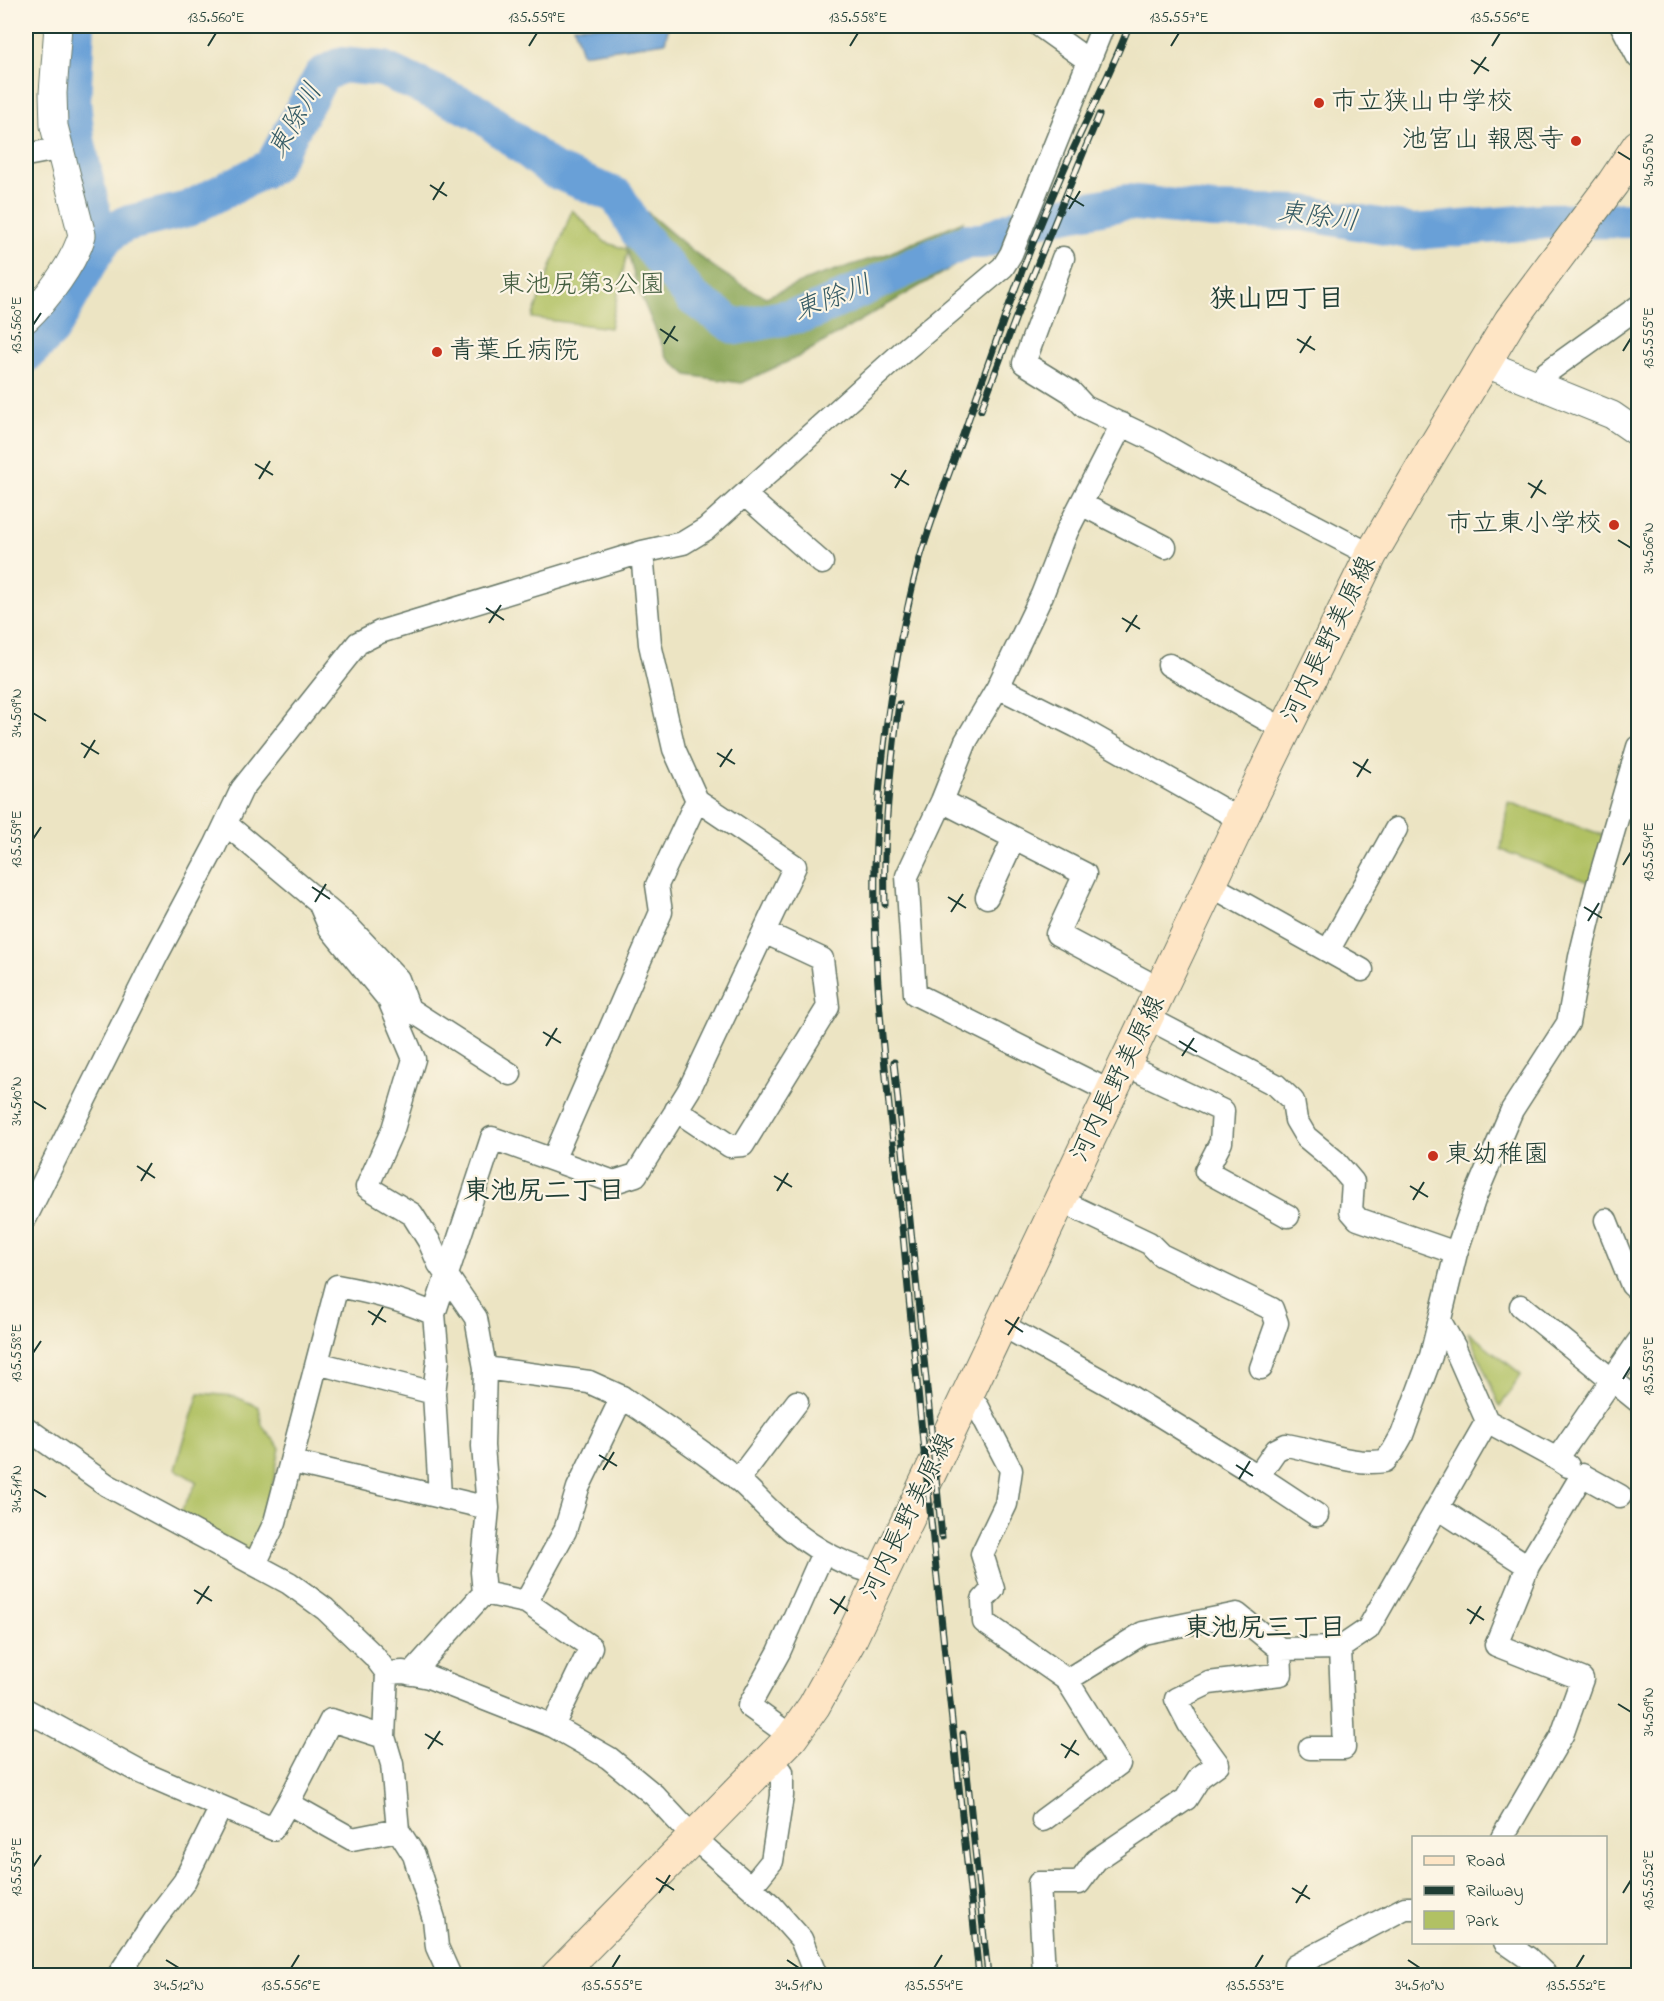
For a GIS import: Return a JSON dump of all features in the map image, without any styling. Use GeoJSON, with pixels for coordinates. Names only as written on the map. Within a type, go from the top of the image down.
{"type":"FeatureCollection","features":[{"type":"Feature","properties":{"kind":"main road","name":"河内長野美原線"},"geometry":{"type":"LineString","coordinates":[[557,1976],[771,1760],[792,1737],[814,1706],[882,1574],[1241,820],[1371,555],[1510,321],[1638,146]]}},
{"type":"Feature","properties":{"kind":"street"},"geometry":{"type":"LineString","coordinates":[[26,319],[43,300],[71,260],[82,235],[58,149],[53,117],[58,26]]}},
{"type":"Feature","properties":{"kind":"street"},"geometry":{"type":"LineString","coordinates":[[1040,26],[1089,61]]}},
{"type":"Feature","properties":{"kind":"street"},"geometry":{"type":"LineString","coordinates":[[26,1217],[246,782],[358,643],[380,632],[642,552],[683,543],[695,537],[745,495],[907,348],[1003,267],[1016,243],[1103,26]]}},
{"type":"Feature","properties":{"kind":"street"},"geometry":{"type":"LineString","coordinates":[[1622,26],[1638,57]]}},
{"type":"Feature","properties":{"kind":"street"},"geometry":{"type":"LineString","coordinates":[[26,155],[58,149]]}},
{"type":"Feature","properties":{"kind":"street"},"geometry":{"type":"LineString","coordinates":[[1063,258],[1024,363],[1071,392],[1085,407],[1160,442],[1197,464],[1371,555]]}},
{"type":"Feature","properties":{"kind":"street"},"geometry":{"type":"LineString","coordinates":[[1542,386],[1546,373],[1638,307]]}},
{"type":"Feature","properties":{"kind":"street"},"geometry":{"type":"LineString","coordinates":[[1485,363],[1612,415],[1638,433]]}},
{"type":"Feature","properties":{"kind":"street"},"geometry":{"type":"LineString","coordinates":[[1113,1093],[915,994],[908,876],[966,741],[998,687],[1042,596],[1056,556],[1122,424]]}},
{"type":"Feature","properties":{"kind":"street"},"geometry":{"type":"LineString","coordinates":[[745,495],[822,563]]}},
{"type":"Feature","properties":{"kind":"street"},"geometry":{"type":"LineString","coordinates":[[1081,504],[1165,547]]}},
{"type":"Feature","properties":{"kind":"street"},"geometry":{"type":"LineString","coordinates":[[440,1496],[434,1394],[438,1360],[434,1314],[492,1138],[614,1182],[636,1175],[689,1089],[795,866],[697,800],[674,749],[650,644],[642,552]]}},
{"type":"Feature","properties":{"kind":"street"},"geometry":{"type":"LineString","coordinates":[[1169,665],[1285,730]]}},
{"type":"Feature","properties":{"kind":"street"},"geometry":{"type":"LineString","coordinates":[[998,687],[1076,726],[1241,820]]}},
{"type":"Feature","properties":{"kind":"street"},"geometry":{"type":"LineString","coordinates":[[1258,1476],[1276,1450],[1286,1445],[1338,1458],[1370,1463],[1384,1461],[1402,1435],[1431,1356],[1456,1253],[1475,1197],[1512,1110],[1568,1023],[1580,957],[1596,891],[1638,747]]}},
{"type":"Feature","properties":{"kind":"street"},"geometry":{"type":"LineString","coordinates":[[553,1160],[661,912],[657,885],[697,800]]}},
{"type":"Feature","properties":{"kind":"street"},"geometry":{"type":"LineString","coordinates":[[942,801],[1084,874],[1057,934],[1161,990]]}},
{"type":"Feature","properties":{"kind":"street"},"geometry":{"type":"LineString","coordinates":[[226,824],[349,927],[398,979],[409,1008],[510,1074]]}},
{"type":"Feature","properties":{"kind":"street"},"geometry":{"type":"LineString","coordinates":[[1328,951],[1396,829]]}},
{"type":"Feature","properties":{"kind":"street"},"geometry":{"type":"LineString","coordinates":[[987,897],[1014,838]]}},
{"type":"Feature","properties":{"kind":"street"},"geometry":{"type":"LineString","coordinates":[[1210,885],[1362,970]]}},
{"type":"Feature","properties":{"kind":"street"},"geometry":{"type":"LineString","coordinates":[[318,900],[330,928],[389,1000],[414,1059],[393,1129],[367,1187],[412,1214],[429,1241],[439,1264],[476,1318],[485,1368],[483,1446],[488,1508],[482,1572],[484,1593],[411,1674]]}},
{"type":"Feature","properties":{"kind":"street"},"geometry":{"type":"LineString","coordinates":[[676,1110],[730,1146],[743,1145],[828,1007],[822,959],[764,932]]}},
{"type":"Feature","properties":{"kind":"street"},"geometry":{"type":"LineString","coordinates":[[1148,1018],[1276,1085],[1293,1101],[1296,1120],[1306,1137],[1335,1161],[1353,1182],[1351,1211],[1358,1219],[1456,1253]]}},
{"type":"Feature","properties":{"kind":"street"},"geometry":{"type":"LineString","coordinates":[[1126,1065],[1222,1111],[1221,1142],[1206,1171],[1288,1216]]}},
{"type":"Feature","properties":{"kind":"street"},"geometry":{"type":"LineString","coordinates":[[1061,1201],[1149,1243],[1161,1255],[1272,1309],[1277,1323],[1261,1368]]}},
{"type":"Feature","properties":{"kind":"street"},"geometry":{"type":"LineString","coordinates":[[1606,1220],[1632,1285],[1638,1290]]}},
{"type":"Feature","properties":{"kind":"street"},"geometry":{"type":"LineString","coordinates":[[255,1564],[275,1522],[337,1286],[416,1306],[434,1314]]}},
{"type":"Feature","properties":{"kind":"street"},"geometry":{"type":"LineString","coordinates":[[1521,1306],[1638,1401]]}},
{"type":"Feature","properties":{"kind":"street"},"geometry":{"type":"LineString","coordinates":[[1440,1321],[1454,1346],[1487,1420],[1620,1496]]}},
{"type":"Feature","properties":{"kind":"street"},"geometry":{"type":"LineString","coordinates":[[1002,1325],[1124,1393],[1317,1515]]}},
{"type":"Feature","properties":{"kind":"street"},"geometry":{"type":"LineString","coordinates":[[1557,1459],[1638,1341]]}},
{"type":"Feature","properties":{"kind":"street"},"geometry":{"type":"LineString","coordinates":[[317,1363],[434,1394]]}},
{"type":"Feature","properties":{"kind":"street"},"geometry":{"type":"LineString","coordinates":[[485,1368],[589,1382],[622,1397],[703,1451],[779,1519],[823,1553],[858,1569],[882,1574]]}},
{"type":"Feature","properties":{"kind":"street"},"geometry":{"type":"LineString","coordinates":[[526,1602],[565,1531],[578,1488],[622,1397]]}},
{"type":"Feature","properties":{"kind":"street"},"geometry":{"type":"LineString","coordinates":[[965,1400],[978,1407],[1011,1470],[1006,1504],[982,1554],[993,1589],[982,1600],[984,1622],[1066,1680],[1119,1764],[1043,1820]]}},
{"type":"Feature","properties":{"kind":"street"},"geometry":{"type":"LineString","coordinates":[[738,1480],[797,1402]]}},
{"type":"Feature","properties":{"kind":"street"},"geometry":{"type":"LineString","coordinates":[[1066,1680],[1143,1633],[1237,1614],[1280,1648],[1341,1648],[1368,1629],[1487,1420]]}},
{"type":"Feature","properties":{"kind":"street"},"geometry":{"type":"LineString","coordinates":[[26,1428],[107,1485],[289,1582],[325,1610],[374,1656],[387,1673],[384,1737],[392,1764],[398,1830],[414,1855],[434,1920],[437,1947],[450,1976]]}},
{"type":"Feature","properties":{"kind":"street"},"geometry":{"type":"LineString","coordinates":[[292,1462],[488,1508]]}},
{"type":"Feature","properties":{"kind":"street"},"geometry":{"type":"LineString","coordinates":[[1503,1836],[1562,1735],[1582,1679],[1496,1645],[1528,1566],[1582,1475]]}},
{"type":"Feature","properties":{"kind":"street"},"geometry":{"type":"LineString","coordinates":[[1438,1508],[1528,1566]]}},
{"type":"Feature","properties":{"kind":"street"},"geometry":{"type":"LineString","coordinates":[[792,1737],[749,1706],[779,1652],[823,1553]]}},
{"type":"Feature","properties":{"kind":"street"},"geometry":{"type":"LineString","coordinates":[[484,1593],[526,1602],[591,1647],[553,1726]]}},
{"type":"Feature","properties":{"kind":"street"},"geometry":{"type":"LineString","coordinates":[[1046,1976],[1044,1973],[1040,1883],[1079,1883],[1096,1860],[1186,1799],[1200,1777],[1218,1764],[1190,1725],[1176,1699],[1209,1683],[1281,1674],[1280,1648]]}},
{"type":"Feature","properties":{"kind":"street"},"geometry":{"type":"LineString","coordinates":[[1310,1748],[1344,1748],[1341,1648]]}},
{"type":"Feature","properties":{"kind":"street"},"geometry":{"type":"LineString","coordinates":[[387,1673],[429,1677],[553,1726],[609,1758],[654,1795],[694,1838],[771,1905],[801,1939],[816,1976]]}},
{"type":"Feature","properties":{"kind":"street"},"geometry":{"type":"LineString","coordinates":[[26,1710],[138,1771],[273,1829],[331,1720],[384,1737]]}},
{"type":"Feature","properties":{"kind":"street"},"geometry":{"type":"LineString","coordinates":[[751,1887],[772,1861],[782,1796],[782,1772],[771,1760]]}},
{"type":"Feature","properties":{"kind":"street"},"geometry":{"type":"LineString","coordinates":[[288,1803],[352,1839],[398,1830]]}},
{"type":"Feature","properties":{"kind":"street"},"geometry":{"type":"LineString","coordinates":[[118,1976],[155,1920],[184,1882],[221,1807]]}},
{"type":"Feature","properties":{"kind":"street"},"geometry":{"type":"LineString","coordinates":[[1295,1966],[1405,1908],[1412,1908]]}},
{"type":"Feature","properties":{"kind":"street"},"geometry":{"type":"LineString","coordinates":[[1508,1944],[1528,1958],[1547,1976]]}},
{"type":"Feature","properties":{"kind":"green space","name":"東池尻第3公園"},"geometry":{"type":"Polygon","coordinates":[[[572,210],[605,242],[628,250],[610,328],[532,318],[572,210]]]}},
{"type":"Feature","properties":{"kind":"green space"},"geometry":{"type":"Polygon","coordinates":[[[647,212],[718,270],[766,297],[814,277],[887,254],[963,221],[954,266],[798,357],[741,383],[687,375],[667,357],[638,289],[620,225],[647,212]]]}},
{"type":"Feature","properties":{"kind":"green space"},"geometry":{"type":"Polygon","coordinates":[[[1508,802],[1606,836],[1592,883],[1501,850],[1508,802]]]}},
{"type":"Feature","properties":{"kind":"green space"},"geometry":{"type":"Polygon","coordinates":[[[1468,1332],[1521,1374],[1500,1407],[1468,1332]]]}},
{"type":"Feature","properties":{"kind":"green space"},"geometry":{"type":"Polygon","coordinates":[[[199,1393],[234,1396],[259,1407],[262,1425],[280,1448],[264,1528],[251,1554],[180,1513],[197,1482],[175,1469],[199,1393]]]}},
{"type":"Feature","properties":{"kind":"water"},"geometry":{"type":"Polygon","coordinates":[[[574,26],[669,26],[665,42],[582,54],[574,26]]]}},
{"type":"Feature","properties":{"kind":"waterway"},"geometry":{"type":"LineString","coordinates":[[77,26],[73,102],[77,139],[100,245]]}},
{"type":"Feature","properties":{"kind":"waterway","name":"東除川"},"geometry":{"type":"LineString","coordinates":[[26,355],[52,330],[100,245],[112,232],[125,224],[188,209],[272,166],[322,75],[341,65],[383,69],[478,112],[553,170],[617,196],[638,232],[693,298],[736,327],[810,313],[967,241],[983,241],[1032,220],[1127,202],[1213,211],[1304,213],[1414,232],[1544,221],[1638,220]]}},
{"type":"Feature","properties":{"kind":"railway"},"geometry":{"type":"LineString","coordinates":[[979,1976],[884,1061],[875,915],[879,798],[896,663],[915,576],[927,536],[1030,250],[1129,26]]}},
{"type":"Feature","properties":{"kind":"railway"},"geometry":{"type":"LineString","coordinates":[[981,410],[1021,304],[1099,115]]}},
{"type":"Feature","properties":{"kind":"railway"},"geometry":{"type":"LineString","coordinates":[[885,904],[888,803],[899,704]]}},
{"type":"Feature","properties":{"kind":"railway"},"geometry":{"type":"LineString","coordinates":[[894,1062],[942,1537]]}},
{"type":"Feature","properties":{"kind":"railway"},"geometry":{"type":"LineString","coordinates":[[963,1734],[988,1976]]}},
{"type":"Feature","properties":{"kind":"place","name":"市立狭山中学校"},"geometry":{"type":"Point","coordinates":[1319,103]}},
{"type":"Feature","properties":{"kind":"place","name":"池宮山 報恩寺"},"geometry":{"type":"Point","coordinates":[1576,141]}},
{"type":"Feature","properties":{"kind":"place","name":"青葉丘病院"},"geometry":{"type":"Point","coordinates":[437,352]}},
{"type":"Feature","properties":{"kind":"place","name":"市立東小学校"},"geometry":{"type":"Point","coordinates":[1614,525]}},
{"type":"Feature","properties":{"kind":"place","name":"東幼稚園"},"geometry":{"type":"Point","coordinates":[1433,1156]}},
{"type":"Feature","properties":{"kind":"district","name":"狭山四丁目"},"geometry":{"type":"Point","coordinates":[1277,300]}},
{"type":"Feature","properties":{"kind":"district","name":"東池尻二丁目"},"geometry":{"type":"Point","coordinates":[544,1192]}},
{"type":"Feature","properties":{"kind":"district","name":"東池尻三丁目"},"geometry":{"type":"Point","coordinates":[1265,1629]}}]}
